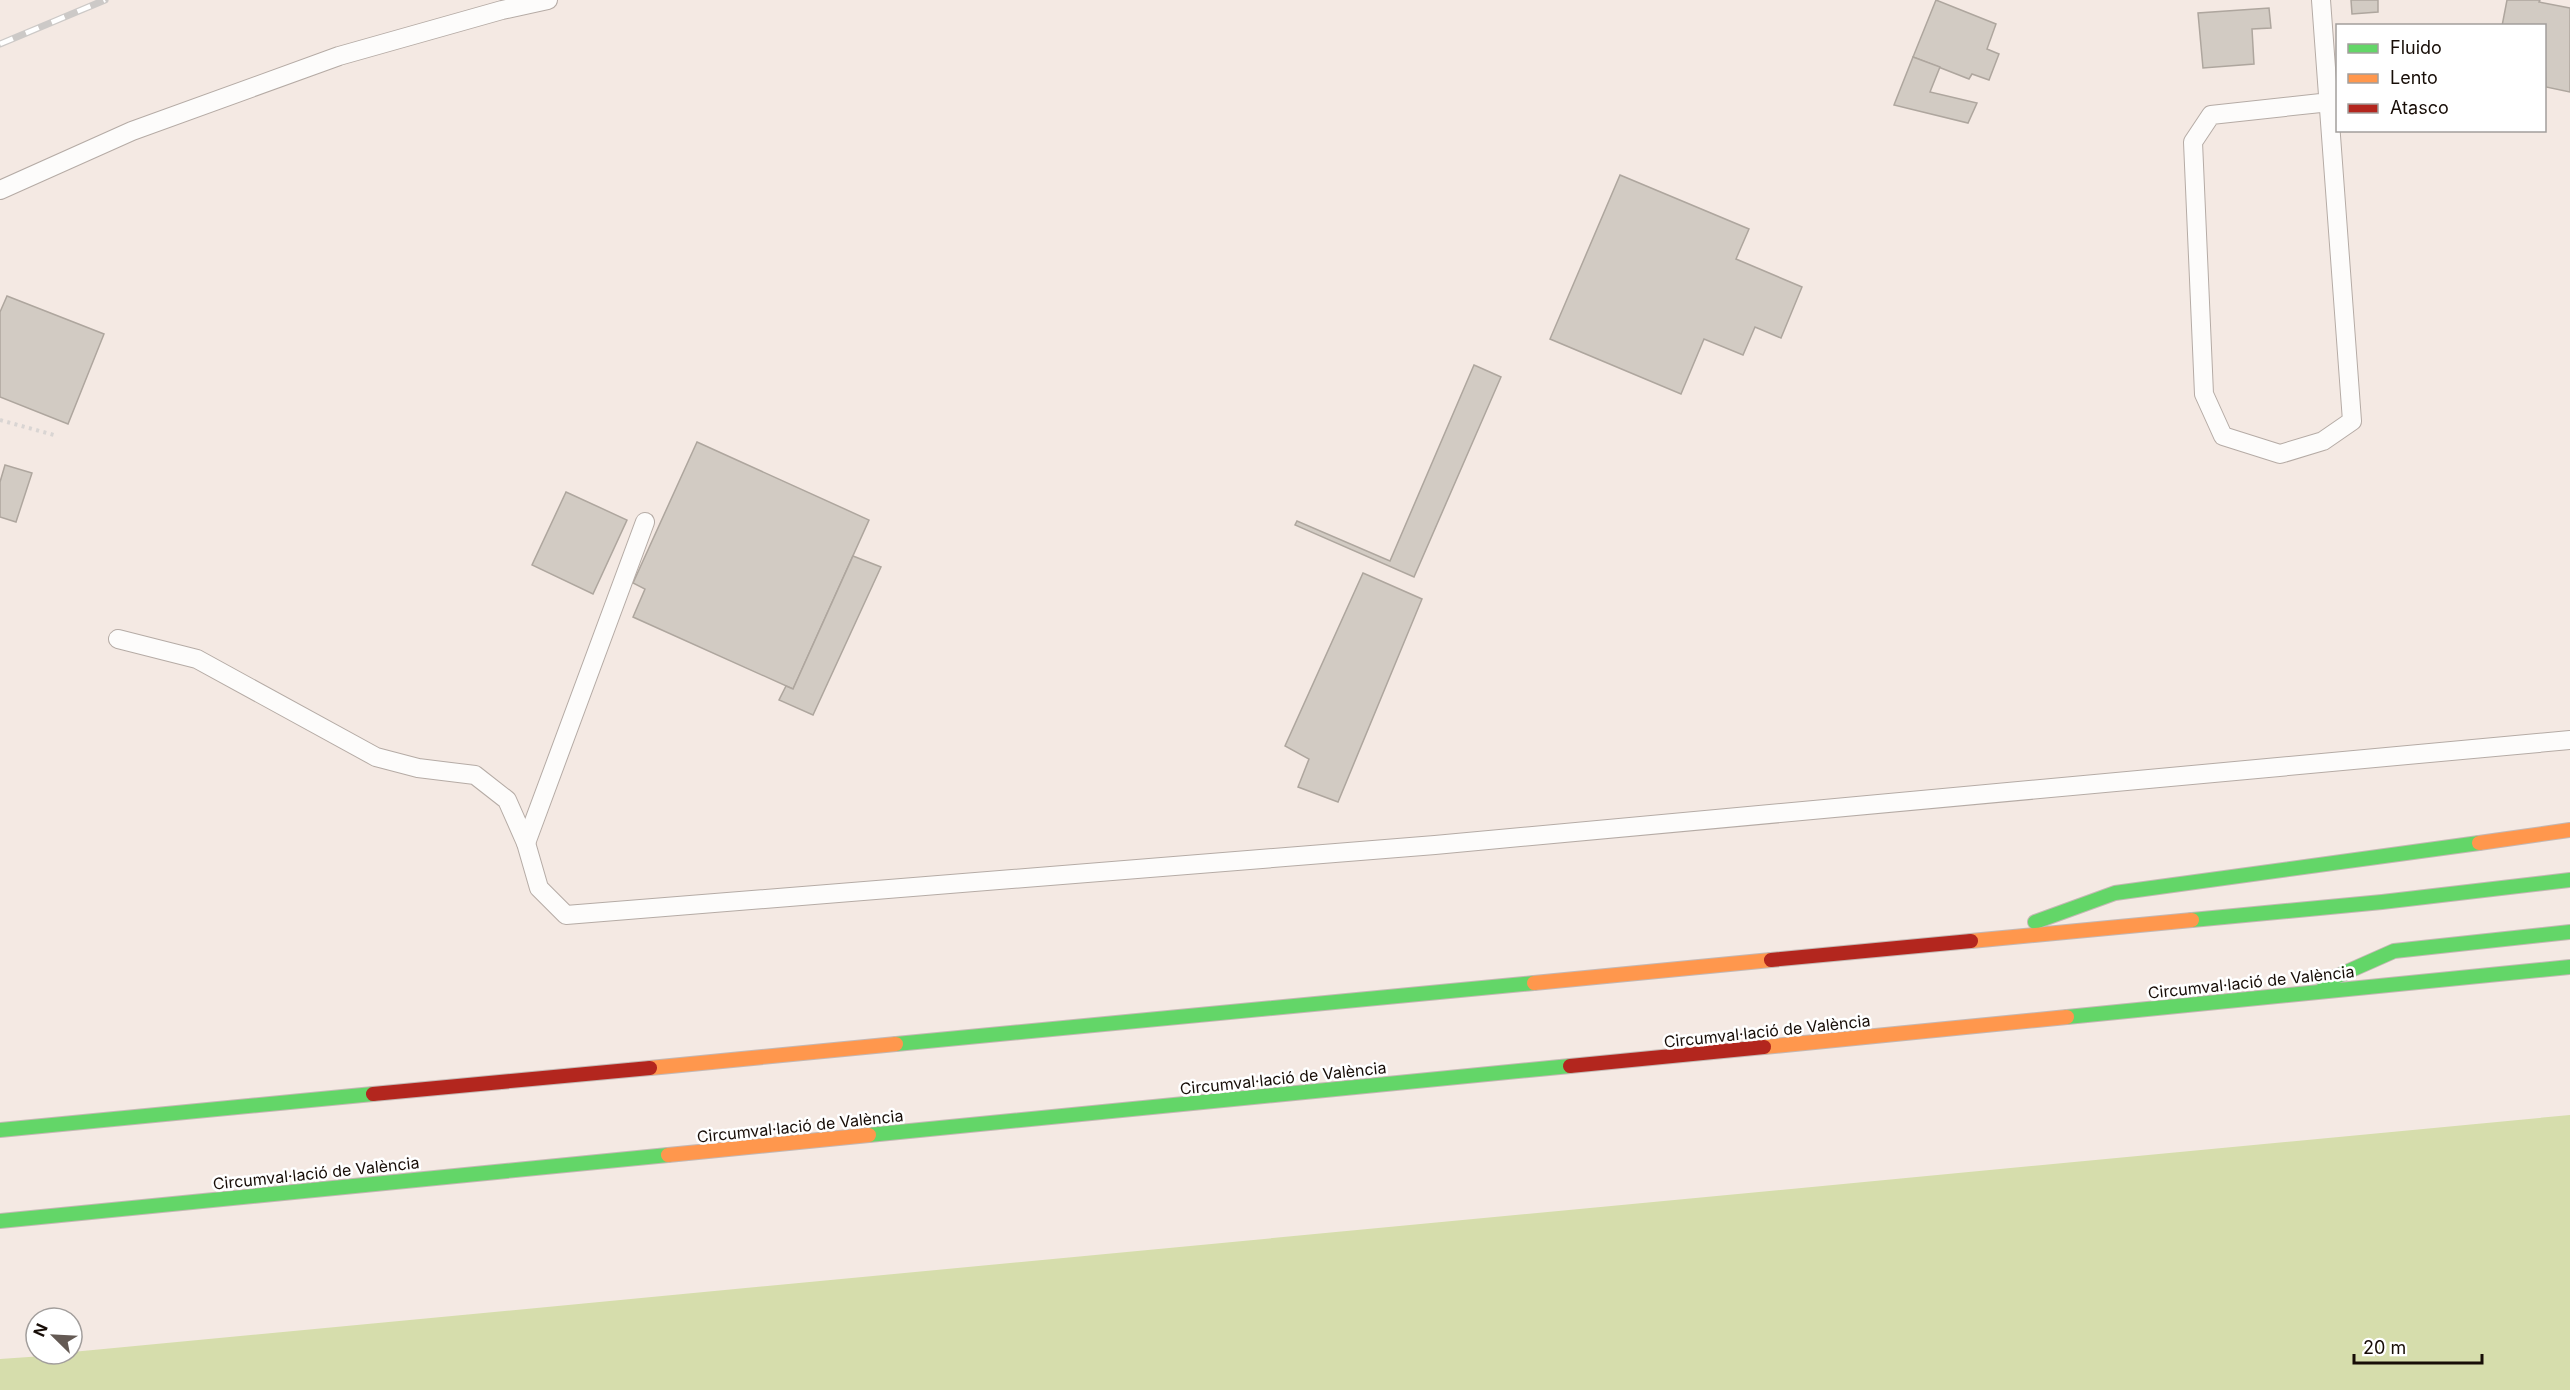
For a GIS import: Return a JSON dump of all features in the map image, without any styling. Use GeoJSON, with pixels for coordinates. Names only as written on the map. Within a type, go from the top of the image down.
{"type":"FeatureCollection","features":[{"type":"Feature","properties":{"kind":"highway"},"geometry":{"type":"LineString","coordinates":[[1989,939],[2115,893],[2570,830]]}},
{"type":"Feature","properties":{"kind":"highway"},"geometry":{"type":"LineString","coordinates":[[0,1130],[2129,924],[2382,902],[2570,880]]}},
{"type":"Feature","properties":{"kind":"highway"},"geometry":{"type":"LineString","coordinates":[[2292,996],[2394,951],[2570,932]]}},
{"type":"Feature","properties":{"kind":"highway","name":"Circumval·lació de València"},"geometry":{"type":"LineString","coordinates":[[0,1221],[2570,967]]}},
{"type":"Feature","properties":{"kind":"lane"},"geometry":{"type":"LineString","coordinates":[[0,190],[132,130],[339,56],[502,10],[548,0]]}},
{"type":"Feature","properties":{"kind":"lane"},"geometry":{"type":"LineString","coordinates":[[2321,0],[2330,102],[2352,421],[2323,441],[2280,454],[2223,436],[2204,394],[2193,142],[2211,115],[2330,102]]}},
{"type":"Feature","properties":{"kind":"lane"},"geometry":{"type":"LineString","coordinates":[[526,843],[645,522]]}},
{"type":"Feature","properties":{"kind":"lane"},"geometry":{"type":"LineString","coordinates":[[118,639],[197,659],[376,757],[418,768],[475,776],[507,801],[526,843],[539,888],[566,915],[1423,846],[2570,740]]}},
{"type":"Feature","properties":{"kind":"path"},"geometry":{"type":"LineString","coordinates":[[0,420],[54,435]]}},
{"type":"Feature","properties":{"kind":"shaded area"},"geometry":{"type":"Polygon","coordinates":[[[2570,1115],[2570,1390],[0,1390],[0,1359],[24,1357],[24,1366],[84,1366],[84,1351],[2570,1115]]]}},
{"type":"Feature","properties":{"kind":"building"},"geometry":{"type":"Polygon","coordinates":[[[1936,0],[1996,24],[1987,49],[1999,54],[1989,80],[1972,74],[1969,79],[1913,57],[1936,0]]]}},
{"type":"Feature","properties":{"kind":"building"},"geometry":{"type":"Polygon","coordinates":[[[2351,0],[2378,0],[2378,12],[2352,14],[2351,0]]]}},
{"type":"Feature","properties":{"kind":"building"},"geometry":{"type":"Polygon","coordinates":[[[2507,0],[2540,0],[2539,2],[2570,8],[2570,92],[2546,87],[2546,24],[2502,24],[2507,0]]]}},
{"type":"Feature","properties":{"kind":"building"},"geometry":{"type":"Polygon","coordinates":[[[2269,8],[2271,28],[2252,29],[2254,64],[2203,68],[2198,13],[2269,8]]]}},
{"type":"Feature","properties":{"kind":"building"},"geometry":{"type":"Polygon","coordinates":[[[1913,57],[1940,67],[1930,92],[1977,103],[1968,123],[1894,105],[1913,57]]]}},
{"type":"Feature","properties":{"kind":"building"},"geometry":{"type":"Polygon","coordinates":[[[1620,175],[1749,229],[1736,259],[1802,287],[1781,338],[1755,327],[1743,355],[1704,339],[1681,394],[1550,339],[1620,175]]]}},
{"type":"Feature","properties":{"kind":"building"},"geometry":{"type":"Polygon","coordinates":[[[7,296],[104,334],[68,424],[0,397],[0,312],[7,296]]]}},
{"type":"Feature","properties":{"kind":"building"},"geometry":{"type":"Polygon","coordinates":[[[1474,365],[1501,377],[1414,577],[1295,525],[1297,521],[1390,561],[1474,365]]]}},
{"type":"Feature","properties":{"kind":"building"},"geometry":{"type":"Polygon","coordinates":[[[697,442],[869,520],[793,689],[633,617],[645,589],[633,583],[697,442]]]}},
{"type":"Feature","properties":{"kind":"building"},"geometry":{"type":"Polygon","coordinates":[[[5,465],[32,473],[16,522],[0,517],[0,482],[5,465]]]}},
{"type":"Feature","properties":{"kind":"building"},"geometry":{"type":"Polygon","coordinates":[[[566,492],[627,520],[593,594],[532,565],[566,492]]]}},
{"type":"Feature","properties":{"kind":"building"},"geometry":{"type":"Polygon","coordinates":[[[853,556],[881,567],[813,715],[779,700],[786,686],[793,689],[853,556]]]}},
{"type":"Feature","properties":{"kind":"building"},"geometry":{"type":"Polygon","coordinates":[[[1363,573],[1422,599],[1338,802],[1298,787],[1309,759],[1285,746],[1363,573]]]}},
{"type":"Feature","properties":{"kind":"railway"},"geometry":{"type":"LineString","coordinates":[[0,44],[105,0]]}},
{"type":"Feature","properties":{"kind":"traffic: fast"},"geometry":{"type":"LineString","coordinates":[[2035,922],[2115,893],[2479,843]]}},
{"type":"Feature","properties":{"kind":"traffic: fast"},"geometry":{"type":"LineString","coordinates":[[2192,920],[2382,902],[2570,880]]}},
{"type":"Feature","properties":{"kind":"traffic: fast"},"geometry":{"type":"LineString","coordinates":[[2324,982],[2394,951],[2570,932]]}},
{"type":"Feature","properties":{"kind":"traffic: fast"},"geometry":{"type":"LineString","coordinates":[[2067,1017],[2570,967]]}},
{"type":"Feature","properties":{"kind":"traffic: fast"},"geometry":{"type":"LineString","coordinates":[[896,1044],[1534,983]]}},
{"type":"Feature","properties":{"kind":"traffic: fast"},"geometry":{"type":"LineString","coordinates":[[869,1135],[1570,1066]]}},
{"type":"Feature","properties":{"kind":"traffic: fast"},"geometry":{"type":"LineString","coordinates":[[0,1130],[373,1094]]}},
{"type":"Feature","properties":{"kind":"traffic: fast"},"geometry":{"type":"LineString","coordinates":[[0,1221],[668,1155]]}},
{"type":"Feature","properties":{"kind":"traffic: slow"},"geometry":{"type":"LineString","coordinates":[[2479,843],[2570,830]]}},
{"type":"Feature","properties":{"kind":"traffic: slow"},"geometry":{"type":"LineString","coordinates":[[1971,941],[2192,920]]}},
{"type":"Feature","properties":{"kind":"traffic: slow"},"geometry":{"type":"LineString","coordinates":[[1534,983],[1771,960]]}},
{"type":"Feature","properties":{"kind":"traffic: slow"},"geometry":{"type":"LineString","coordinates":[[1764,1047],[2067,1017]]}},
{"type":"Feature","properties":{"kind":"traffic: slow"},"geometry":{"type":"LineString","coordinates":[[650,1068],[896,1044]]}},
{"type":"Feature","properties":{"kind":"traffic: slow"},"geometry":{"type":"LineString","coordinates":[[668,1155],[869,1135]]}},
{"type":"Feature","properties":{"kind":"traffic: jam"},"geometry":{"type":"LineString","coordinates":[[1771,960],[1971,941]]}},
{"type":"Feature","properties":{"kind":"traffic: jam"},"geometry":{"type":"LineString","coordinates":[[1570,1066],[1764,1047]]}},
{"type":"Feature","properties":{"kind":"traffic: jam"},"geometry":{"type":"LineString","coordinates":[[373,1094],[650,1068]]}}]}
